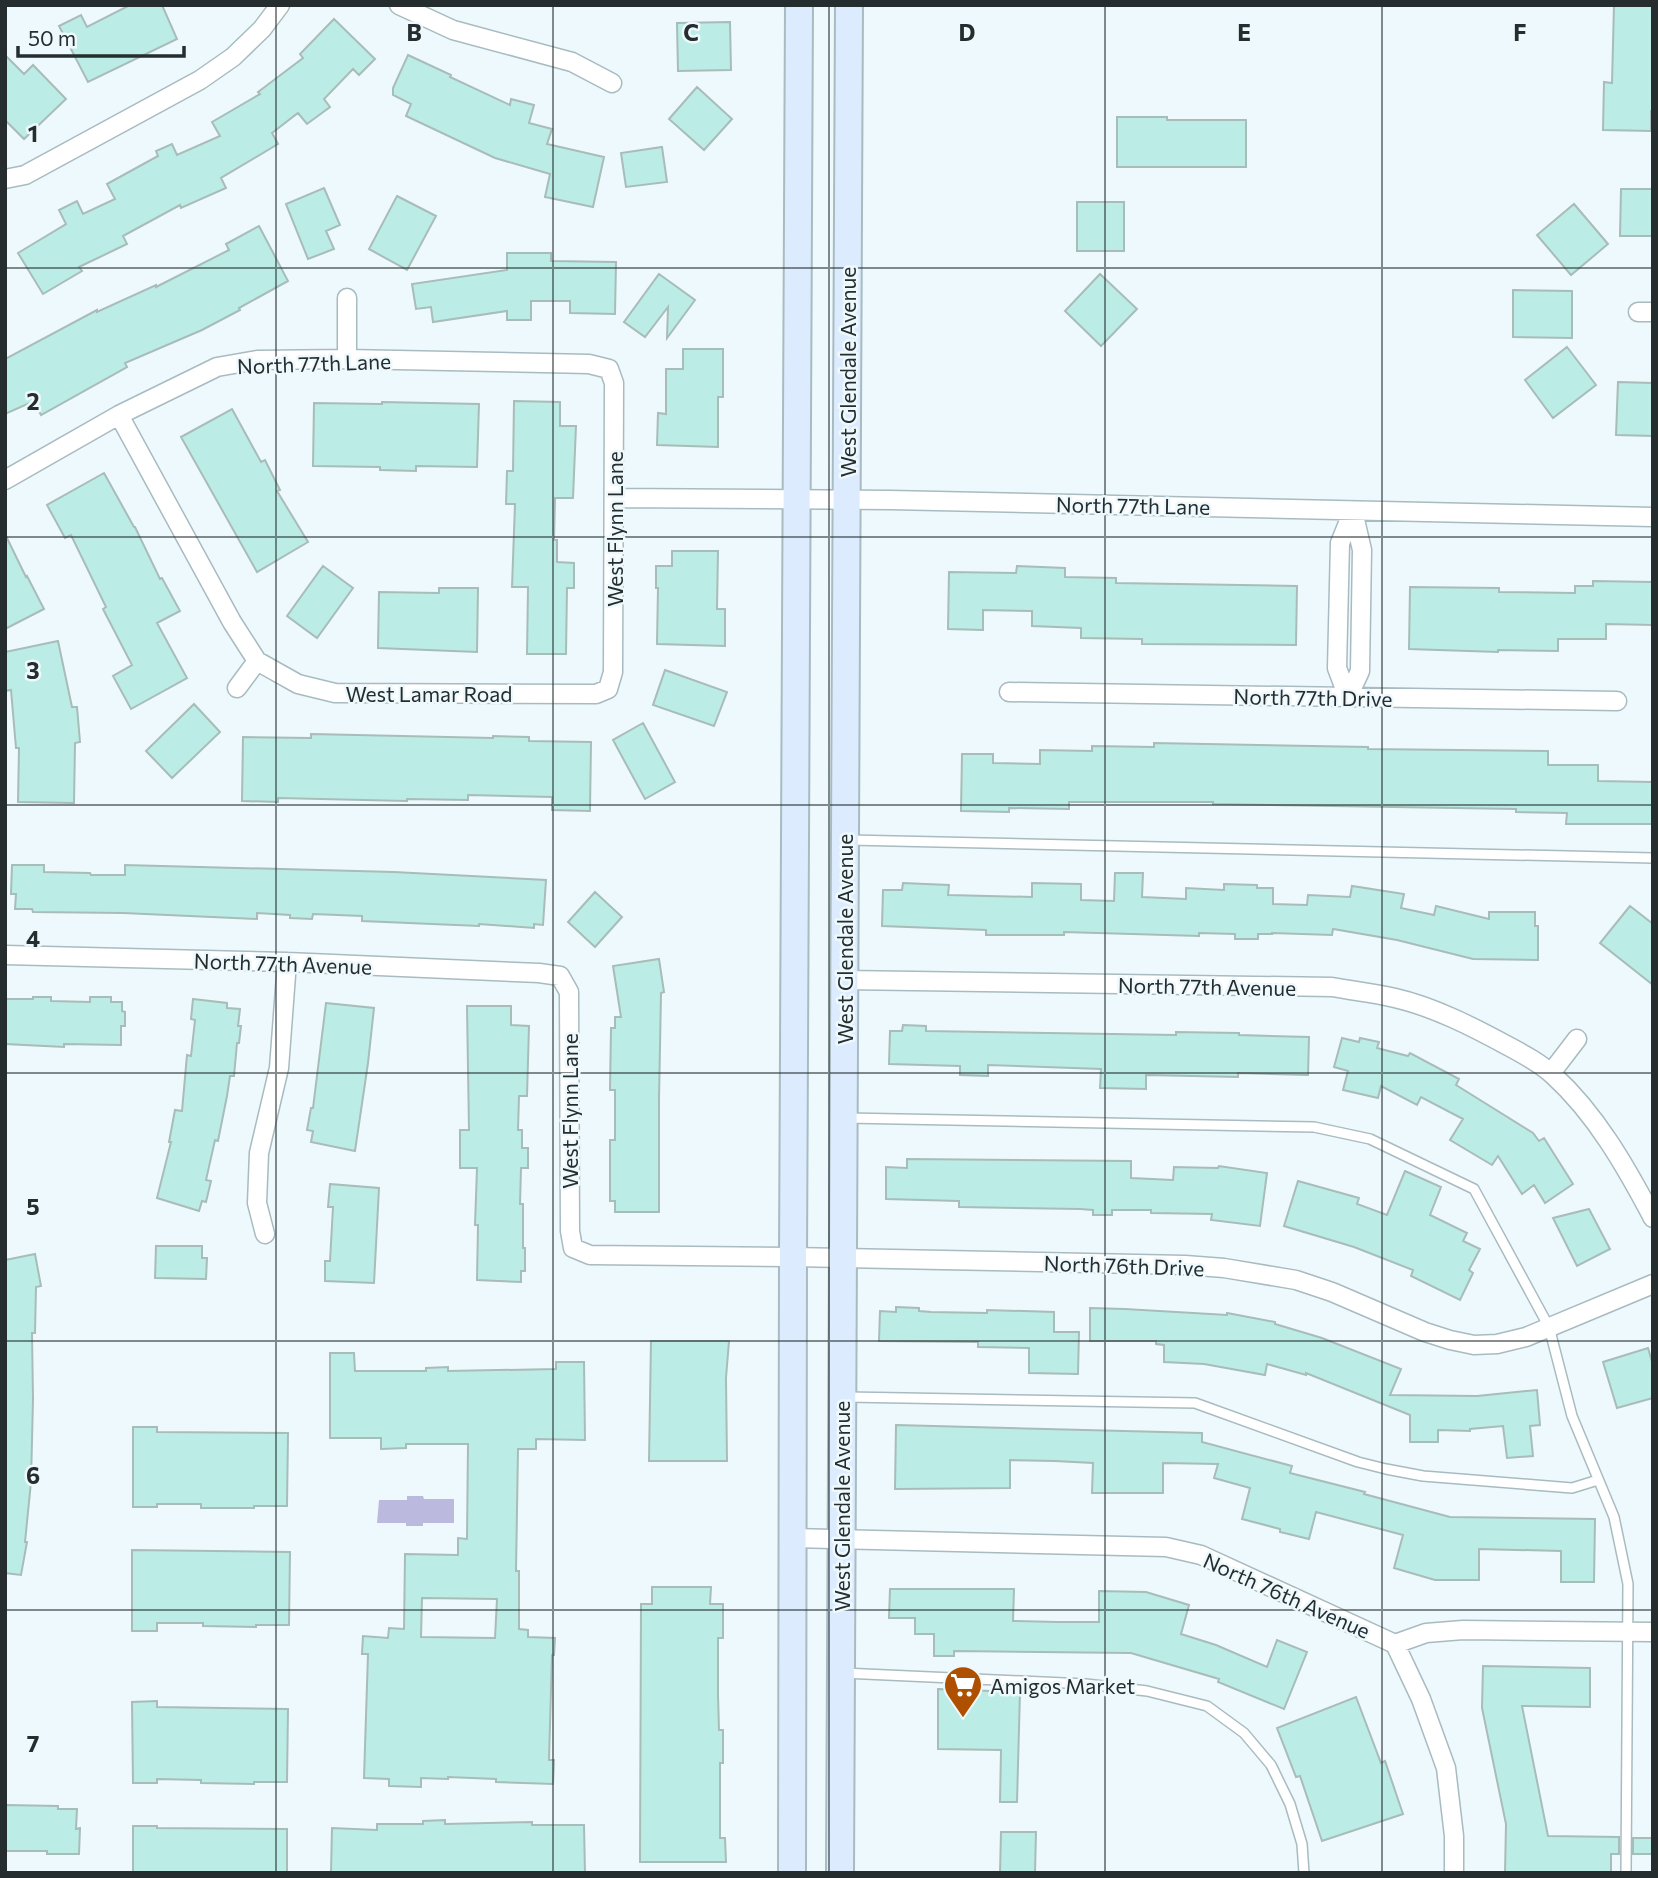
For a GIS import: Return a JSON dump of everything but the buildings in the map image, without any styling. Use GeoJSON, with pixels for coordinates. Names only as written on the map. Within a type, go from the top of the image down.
{"type":"FeatureCollection","features":[{"type":"Feature","properties":{"kind":"main road"},"geometry":{"type":"LineString","coordinates":[[792,1873],[799,5]]}},
{"type":"Feature","properties":{"kind":"main road","name":"West Glendale Avenue"},"geometry":{"type":"LineString","coordinates":[[840,1873],[849,5]]}},
{"type":"Feature","properties":{"kind":"street"},"geometry":{"type":"LineString","coordinates":[[5,179],[24,175],[200,80],[233,57],[262,29],[281,5]]}},
{"type":"Feature","properties":{"kind":"street"},"geometry":{"type":"LineString","coordinates":[[399,5],[453,30],[572,62],[612,83]]}},
{"type":"Feature","properties":{"kind":"street"},"geometry":{"type":"LineString","coordinates":[[347,298],[347,359]]}},
{"type":"Feature","properties":{"kind":"street","name":"North 77th Lane"},"geometry":{"type":"LineString","coordinates":[[5,480],[119,415],[217,367],[257,360],[347,359],[589,364],[609,369]]}},
{"type":"Feature","properties":{"kind":"street","name":"West Flynn Lane"},"geometry":{"type":"LineString","coordinates":[[608,690],[613,672],[614,498],[614,383],[609,369]]}},
{"type":"Feature","properties":{"kind":"street","name":"West Lamar Road"},"geometry":{"type":"LineString","coordinates":[[119,415],[257,661],[298,684],[335,693],[596,694],[608,690]]}},
{"type":"Feature","properties":{"kind":"street","name":"North 77th Lane"},"geometry":{"type":"LineString","coordinates":[[614,498],[846,499],[1653,517]]}},
{"type":"Feature","properties":{"kind":"street"},"geometry":{"type":"LineString","coordinates":[[1348,697],[1360,671],[1362,550],[1353,510]]}},
{"type":"Feature","properties":{"kind":"street"},"geometry":{"type":"LineString","coordinates":[[237,688],[257,661]]}},
{"type":"Feature","properties":{"kind":"street","name":"North 77th Drive"},"geometry":{"type":"LineString","coordinates":[[1009,692],[1617,701]]}},
{"type":"Feature","properties":{"kind":"street","name":"North 77th Avenue"},"geometry":{"type":"LineString","coordinates":[[5,954],[287,962],[560,976]]}},
{"type":"Feature","properties":{"kind":"street"},"geometry":{"type":"LineString","coordinates":[[265,1234],[257,1203],[259,1153],[279,1068],[287,962]]}},
{"type":"Feature","properties":{"kind":"street","name":"West Flynn Lane"},"geometry":{"type":"LineString","coordinates":[[560,976],[569,992],[570,1231],[573,1248]]}},
{"type":"Feature","properties":{"kind":"street","name":"North 77th Avenue"},"geometry":{"type":"LineString","coordinates":[[844,980],[1332,988],[1397,999],[1427,1008],[1488,1035],[1551,1073],[1596,1124],[1627,1170],[1653,1218]]}},
{"type":"Feature","properties":{"kind":"street"},"geometry":{"type":"LineString","coordinates":[[1551,1073],[1577,1039]]}},
{"type":"Feature","properties":{"kind":"street","name":"North 76th Drive"},"geometry":{"type":"LineString","coordinates":[[573,1248],[590,1255],[843,1258],[1224,1268],[1296,1280],[1332,1292],[1425,1332],[1474,1345],[1497,1344],[1525,1337],[1653,1284]]}},
{"type":"Feature","properties":{"kind":"street","name":"North 76th Avenue"},"geometry":{"type":"LineString","coordinates":[[792,1538],[1166,1546],[1201,1555],[1395,1644],[1426,1633],[1463,1630],[1653,1632]]}},
{"type":"Feature","properties":{"kind":"street"},"geometry":{"type":"LineString","coordinates":[[1395,1644],[1421,1699],[1446,1768],[1454,1836],[1454,1873]]}},
{"type":"Feature","properties":{"kind":"lane"},"geometry":{"type":"LineString","coordinates":[[844,839],[1653,858]]}},
{"type":"Feature","properties":{"kind":"lane"},"geometry":{"type":"LineString","coordinates":[[844,1118],[1314,1127],[1370,1139],[1474,1189],[1549,1328],[1572,1416],[1614,1517],[1629,1584],[1626,1873]]}},
{"type":"Feature","properties":{"kind":"lane"},"geometry":{"type":"LineString","coordinates":[[841,1397],[1195,1403],[1358,1462],[1386,1469],[1423,1476],[1573,1488],[1598,1480]]}},
{"type":"Feature","properties":{"kind":"lane"},"geometry":{"type":"LineString","coordinates":[[841,1673],[1086,1684],[1147,1691],[1207,1706],[1244,1733],[1271,1765],[1290,1804],[1302,1844],[1304,1873]]}},
{"type":"Feature","properties":{"kind":"water"},"geometry":{"type":"Polygon","coordinates":[[[407,1496],[454,1499],[454,1523],[406,1526],[406,1523],[377,1523],[379,1500],[407,1500],[407,1496]]]}},
{"type":"Feature","properties":{"kind":"place","name":"Amigos Market"},"geometry":{"type":"Point","coordinates":[963,1719]}}]}
